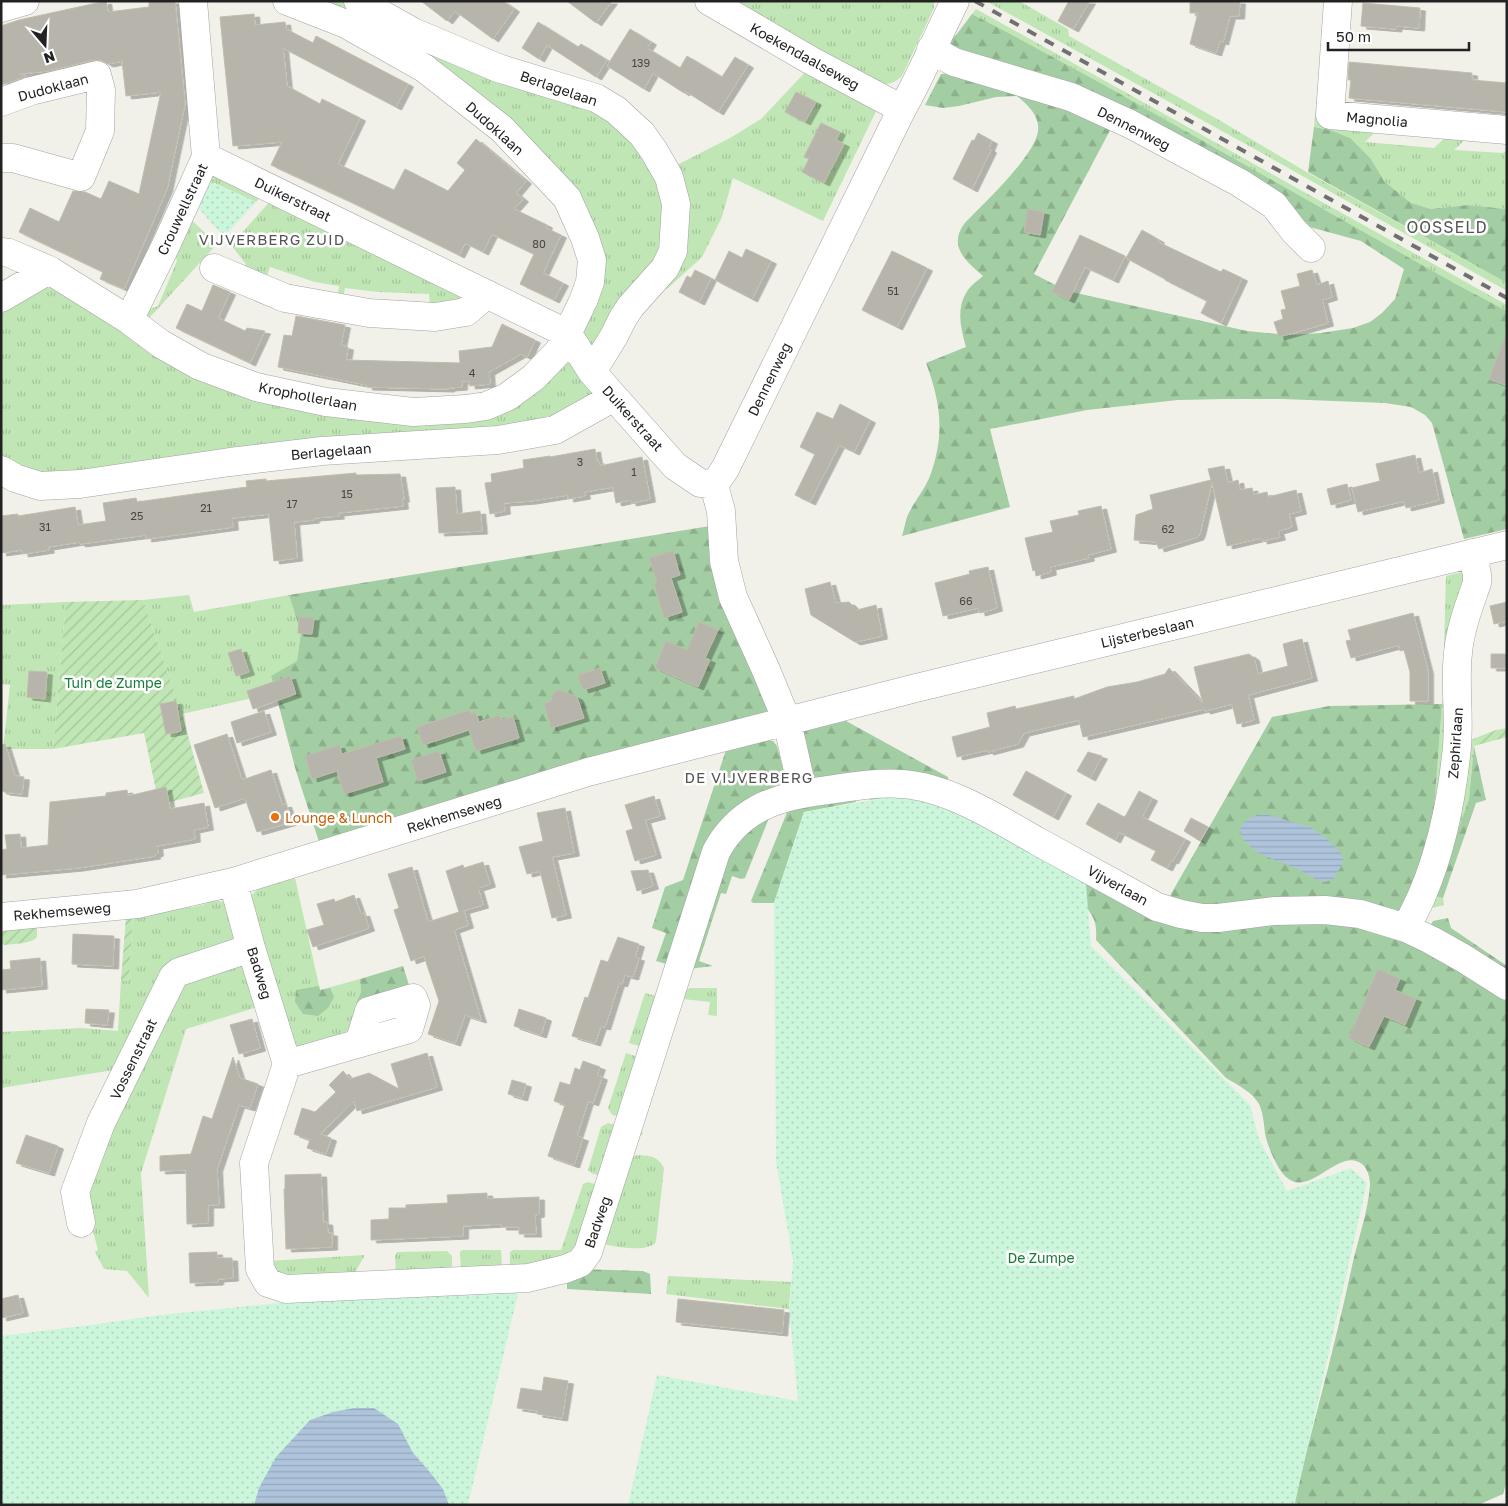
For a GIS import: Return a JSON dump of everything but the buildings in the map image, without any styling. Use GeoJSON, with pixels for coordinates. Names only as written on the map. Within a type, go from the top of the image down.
{"type":"FeatureCollection","features":[{"type":"Feature","properties":{"kind":"street"},"geometry":{"type":"LineString","coordinates":[[1,8],[25,1]]}},
{"type":"Feature","properties":{"kind":"street","name":"Crouwellstraat"},"geometry":{"type":"LineString","coordinates":[[129,320],[206,157],[193,1]]}},
{"type":"Feature","properties":{"kind":"street","name":"Dudoklaan"},"geometry":{"type":"LineString","coordinates":[[287,1],[346,24],[424,68],[502,130],[567,198],[585,238],[592,260],[590,282],[568,334]]}},
{"type":"Feature","properties":{"kind":"street","name":"Berlagelaan"},"geometry":{"type":"LineString","coordinates":[[358,1],[413,32],[498,68],[596,98],[616,110],[642,134],[654,151],[669,177],[676,204],[673,251],[665,268],[623,318],[592,372]]}},
{"type":"Feature","properties":{"kind":"street","name":"Koekendaalseweg"},"geometry":{"type":"LineString","coordinates":[[709,1],[810,60],[902,108]]}},
{"type":"Feature","properties":{"kind":"street","name":"Dennenweg"},"geometry":{"type":"LineString","coordinates":[[714,485],[725,469],[902,108],[916,84],[955,1]]}},
{"type":"Feature","properties":{"kind":"street","name":"Magnolia"},"geometry":{"type":"LineString","coordinates":[[1338,1],[1330,115],[1507,130]]}},
{"type":"Feature","properties":{"kind":"street","name":"Dennenweg"},"geometry":{"type":"LineString","coordinates":[[931,49],[954,62],[1071,97],[1130,124],[1240,183],[1274,205],[1294,231],[1311,248]]}},
{"type":"Feature","properties":{"kind":"street","name":"Dudoklaan"},"geometry":{"type":"LineString","coordinates":[[1,102],[31,91],[98,75],[101,90],[100,131],[81,177],[13,158],[1,158]]}},
{"type":"Feature","properties":{"kind":"street","name":"Duikerstraat"},"geometry":{"type":"LineString","coordinates":[[206,157],[568,334],[592,372],[676,466],[700,483],[714,485]]}},
{"type":"Feature","properties":{"kind":"street"},"geometry":{"type":"LineString","coordinates":[[1,252],[9,253],[49,270]]}},
{"type":"Feature","properties":{"kind":"street"},"geometry":{"type":"LineString","coordinates":[[214,268],[285,298],[369,313],[435,317],[466,312],[487,294]]}},
{"type":"Feature","properties":{"kind":"street"},"geometry":{"type":"LineString","coordinates":[[1,298],[49,270]]}},
{"type":"Feature","properties":{"kind":"street","name":"Krophollerlaan"},"geometry":{"type":"LineString","coordinates":[[49,270],[129,320],[161,344],[200,366],[256,387],[326,402],[413,412],[486,406],[507,397],[533,378],[559,350],[568,334]]}},
{"type":"Feature","properties":{"kind":"street","name":"Berlagelaan"},"geometry":{"type":"LineString","coordinates":[[1,492],[40,486],[80,484],[230,462],[322,451],[498,440],[555,430],[614,397]]}},
{"type":"Feature","properties":{"kind":"street","name":"Berlagelaan"},"geometry":{"type":"LineString","coordinates":[[1,470],[16,478],[40,486]]}},
{"type":"Feature","properties":{"kind":"street"},"geometry":{"type":"LineString","coordinates":[[714,485],[722,511],[724,561],[733,597],[787,721],[803,793]]}},
{"type":"Feature","properties":{"kind":"street","name":"Lijsterbeslaan"},"geometry":{"type":"LineString","coordinates":[[787,721],[1507,545]]}},
{"type":"Feature","properties":{"kind":"street","name":"Zephirlaan"},"geometry":{"type":"LineString","coordinates":[[1406,928],[1423,892],[1439,846],[1451,790],[1458,725],[1458,654],[1460,636],[1477,583],[1472,553]]}},
{"type":"Feature","properties":{"kind":"street","name":"Rekhemseweg"},"geometry":{"type":"LineString","coordinates":[[1,917],[137,904],[234,882],[588,772],[787,721]]}},
{"type":"Feature","properties":{"kind":"street","name":"Vijverlaan"},"geometry":{"type":"LineString","coordinates":[[803,793],[870,784],[903,784],[936,790],[986,812],[1157,907],[1202,918],[1218,918],[1274,911],[1325,910],[1360,914],[1406,928],[1432,940],[1507,986]]}},
{"type":"Feature","properties":{"kind":"street","name":"Badweg"},"geometry":{"type":"LineString","coordinates":[[234,882],[287,1064],[254,1163],[260,1269],[268,1283],[286,1289],[528,1278],[566,1269],[580,1262],[588,1252],[716,852],[724,838],[745,816],[762,806],[803,793]]}},
{"type":"Feature","properties":{"kind":"street","name":"Vossenstraat"},"geometry":{"type":"LineString","coordinates":[[81,1223],[75,1192],[78,1183],[101,1123],[174,977],[179,972],[252,948]]}},
{"type":"Feature","properties":{"kind":"street"},"geometry":{"type":"LineString","coordinates":[[287,1064],[360,1043]]}},
{"type":"Feature","properties":{"kind":"green space"},"geometry":{"type":"Polygon","coordinates":[[[307,1],[347,1],[608,115],[630,134],[667,197],[659,263],[603,344],[588,349],[577,335],[591,302],[546,161],[307,1]]]}},
{"type":"Feature","properties":{"kind":"green space"},"geometry":{"type":"Polygon","coordinates":[[[733,1],[934,1],[934,8],[902,76],[892,83],[880,85],[733,1]]]}},
{"type":"Feature","properties":{"kind":"green space"},"geometry":{"type":"Polygon","coordinates":[[[986,1],[1019,1],[1068,29],[1069,36],[1219,120],[1308,173],[1507,283],[1507,291],[1260,152],[986,1]]]}},
{"type":"Feature","properties":{"kind":"green space"},"geometry":{"type":"Polygon","coordinates":[[[976,9],[1507,305],[1507,311],[1454,283],[1106,86],[972,14],[976,9]]]}},
{"type":"Feature","properties":{"kind":"green space"},"geometry":{"type":"Polygon","coordinates":[[[972,14],[1106,86],[1454,283],[1507,311],[1507,529],[1464,539],[1432,423],[1425,415],[1411,407],[1385,403],[1225,399],[1178,400],[1087,410],[990,429],[1010,507],[902,536],[907,517],[930,476],[938,447],[938,406],[926,363],[966,347],[961,326],[961,306],[968,290],[983,276],[961,253],[958,247],[960,232],[964,224],[1018,166],[1035,141],[1038,131],[1035,116],[1029,107],[1017,96],[996,97],[943,108],[925,105],[941,74],[952,73],[1116,119],[1034,274],[1067,291],[1247,331],[1289,335],[1321,333],[1353,328],[1370,322],[1382,313],[1395,299],[1404,269],[1361,241],[1295,223],[1281,202],[1255,184],[1173,137],[1103,104],[1038,80],[985,67],[963,59],[951,46],[950,40],[972,14]]]}},
{"type":"Feature","properties":{"kind":"green space"},"geometry":{"type":"Polygon","coordinates":[[[811,66],[880,103],[823,221],[733,178],[722,217],[702,257],[667,289],[660,286],[669,169],[730,138],[761,119],[811,66]]]}},
{"type":"Feature","properties":{"kind":"green space"},"geometry":{"type":"Polygon","coordinates":[[[1319,79],[1323,125],[1378,129],[1365,142],[1434,148],[1448,135],[1469,136],[1454,150],[1503,153],[1507,150],[1507,209],[1467,205],[1431,209],[1411,203],[1384,181],[1371,159],[1330,130],[1314,127],[1319,79]]]}},
{"type":"Feature","properties":{"kind":"green space"},"geometry":{"type":"Polygon","coordinates":[[[1314,127],[1330,130],[1350,138],[1371,159],[1384,181],[1411,203],[1431,209],[1467,205],[1507,209],[1507,283],[1308,172],[1314,127]]]}},
{"type":"Feature","properties":{"kind":"green space"},"geometry":{"type":"Polygon","coordinates":[[[205,167],[264,193],[256,202],[210,181],[205,167]]]}},
{"type":"Feature","properties":{"kind":"green space"},"geometry":{"type":"Polygon","coordinates":[[[210,181],[256,202],[224,237],[198,208],[210,181]]]}},
{"type":"Feature","properties":{"kind":"green space"},"geometry":{"type":"Polygon","coordinates":[[[273,198],[465,298],[430,307],[429,294],[378,292],[345,288],[342,302],[337,301],[339,286],[315,282],[270,267],[265,282],[240,271],[246,264],[231,245],[273,198]]]}},
{"type":"Feature","properties":{"kind":"green space"},"geometry":{"type":"Polygon","coordinates":[[[185,214],[217,244],[142,326],[142,312],[158,306],[177,261],[175,255],[185,214]]]}},
{"type":"Feature","properties":{"kind":"green space"},"geometry":{"type":"Polygon","coordinates":[[[55,284],[193,372],[444,417],[564,361],[574,365],[592,389],[591,397],[546,423],[47,480],[1,463],[1,312],[41,289],[55,284]]]}},
{"type":"Feature","properties":{"kind":"green space"},"geometry":{"type":"Polygon","coordinates":[[[710,526],[773,710],[320,845],[296,771],[271,676],[297,661],[301,633],[289,595],[710,526]]]}},
{"type":"Feature","properties":{"kind":"green space"},"geometry":{"type":"Polygon","coordinates":[[[1466,571],[1449,751],[1434,810],[1442,704],[1447,678],[1448,648],[1444,649],[1446,576],[1466,571]]]}},
{"type":"Feature","properties":{"kind":"green space"},"geometry":{"type":"Polygon","coordinates":[[[189,595],[194,612],[289,595],[301,633],[297,662],[271,676],[275,693],[182,714],[143,600],[189,595]]]}},
{"type":"Feature","properties":{"kind":"green space","name":"Tuin de Zumpe"},"geometry":{"type":"Polygon","coordinates":[[[143,600],[182,714],[204,793],[159,805],[144,733],[53,749],[66,602],[143,600]]]}},
{"type":"Feature","properties":{"kind":"green space"},"geometry":{"type":"Polygon","coordinates":[[[66,602],[53,749],[3,749],[10,685],[1,684],[1,605],[66,602]]]}},
{"type":"Feature","properties":{"kind":"green space"},"geometry":{"type":"Polygon","coordinates":[[[1442,704],[1434,810],[1440,822],[1403,910],[1395,914],[1216,911],[1169,903],[1171,894],[1272,717],[1329,706],[1442,704]]]}},
{"type":"Feature","properties":{"kind":"green space"},"geometry":{"type":"Polygon","coordinates":[[[846,721],[948,777],[948,784],[818,779],[811,774],[801,735],[805,731],[846,721]]]}},
{"type":"Feature","properties":{"kind":"green space"},"geometry":{"type":"Polygon","coordinates":[[[1507,728],[1507,737],[1474,746],[1473,739],[1507,728]]]}},
{"type":"Feature","properties":{"kind":"green space"},"geometry":{"type":"Polygon","coordinates":[[[1473,739],[1469,799],[1436,896],[1443,898],[1444,905],[1424,910],[1465,742],[1473,739]]]}},
{"type":"Feature","properties":{"kind":"green space"},"geometry":{"type":"Polygon","coordinates":[[[767,740],[773,741],[777,746],[784,772],[784,780],[781,786],[741,808],[673,966],[656,961],[666,933],[652,928],[665,887],[683,880],[726,750],[767,740]]]}},
{"type":"Feature","properties":{"kind":"green space"},"geometry":{"type":"Polygon","coordinates":[[[1474,746],[1486,800],[1476,803],[1443,898],[1435,896],[1469,799],[1474,746]]]}},
{"type":"Feature","properties":{"kind":"green space"},"geometry":{"type":"Polygon","coordinates":[[[867,793],[939,798],[1150,909],[1284,915],[1372,924],[1507,993],[1507,1481],[1503,1494],[1478,1505],[1293,1505],[1365,1215],[1370,1185],[1366,1168],[1353,1160],[1334,1166],[1305,1182],[1295,1182],[1286,1177],[1270,1150],[1259,1104],[1253,1096],[1226,1078],[1096,940],[1094,921],[1091,913],[1084,905],[889,797],[870,800],[867,793]]]}},
{"type":"Feature","properties":{"kind":"green space"},"geometry":{"type":"Polygon","coordinates":[[[855,794],[856,802],[804,812],[774,903],[753,903],[751,901],[790,805],[855,794]]]}},
{"type":"Feature","properties":{"kind":"green space","name":"De Zumpe"},"geometry":{"type":"Polygon","coordinates":[[[896,796],[930,802],[966,817],[1086,884],[1091,946],[1250,1105],[1259,1139],[1287,1191],[1351,1168],[1367,1183],[1295,1503],[1305,1505],[628,1505],[657,1375],[798,1401],[789,1309],[793,1261],[776,1162],[774,903],[804,812],[896,796]]]}},
{"type":"Feature","properties":{"kind":"green space"},"geometry":{"type":"Polygon","coordinates":[[[771,813],[745,878],[741,879],[732,876],[726,894],[721,893],[699,961],[713,966],[688,969],[721,853],[771,813]]]}},
{"type":"Feature","properties":{"kind":"green space"},"geometry":{"type":"Polygon","coordinates":[[[295,878],[320,990],[360,979],[361,992],[356,1003],[363,1007],[352,1036],[293,1049],[246,900],[259,888],[295,878]]]}},
{"type":"Feature","properties":{"kind":"green space"},"geometry":{"type":"Polygon","coordinates":[[[214,900],[232,904],[237,933],[233,943],[175,967],[120,1069],[1,1088],[1,1032],[82,1028],[118,1031],[121,980],[129,981],[133,916],[188,908],[214,900]]]}},
{"type":"Feature","properties":{"kind":"green space"},"geometry":{"type":"Polygon","coordinates":[[[133,916],[129,981],[121,980],[126,917],[133,916]]]}},
{"type":"Feature","properties":{"kind":"green space"},"geometry":{"type":"Polygon","coordinates":[[[1448,918],[1451,928],[1507,966],[1507,980],[1429,928],[1433,921],[1448,918]]]}},
{"type":"Feature","properties":{"kind":"green space"},"geometry":{"type":"Polygon","coordinates":[[[37,927],[37,936],[32,941],[4,945],[1,943],[1,930],[37,927]]]}},
{"type":"Feature","properties":{"kind":"green space"},"geometry":{"type":"Polygon","coordinates":[[[243,959],[261,1006],[186,1029],[141,1173],[149,1298],[127,1271],[104,1269],[95,1252],[98,1250],[88,1213],[90,1162],[175,985],[243,959]]]}},
{"type":"Feature","properties":{"kind":"green space"},"geometry":{"type":"Polygon","coordinates":[[[403,966],[409,985],[406,994],[363,1007],[356,1003],[361,992],[360,979],[403,966]]]}},
{"type":"Feature","properties":{"kind":"green space"},"geometry":{"type":"Polygon","coordinates":[[[319,986],[320,990],[330,988],[334,997],[328,1008],[318,1016],[303,1014],[295,1002],[296,990],[319,986]]]}},
{"type":"Feature","properties":{"kind":"green space"},"geometry":{"type":"Polygon","coordinates":[[[690,988],[717,988],[717,1016],[708,1015],[710,1002],[683,999],[686,990],[690,988]]]}},
{"type":"Feature","properties":{"kind":"green space"},"geometry":{"type":"Polygon","coordinates":[[[645,993],[660,997],[642,1047],[629,1043],[645,993]]]}},
{"type":"Feature","properties":{"kind":"green space"},"geometry":{"type":"Polygon","coordinates":[[[677,1017],[641,1129],[643,1134],[638,1137],[677,1017]]]}},
{"type":"Feature","properties":{"kind":"green space"},"geometry":{"type":"Polygon","coordinates":[[[626,1053],[638,1057],[623,1117],[612,1115],[608,1108],[626,1053]]]}},
{"type":"Feature","properties":{"kind":"green space"},"geometry":{"type":"Polygon","coordinates":[[[608,1123],[619,1126],[600,1176],[588,1170],[601,1127],[608,1123]]]}},
{"type":"Feature","properties":{"kind":"green space"},"geometry":{"type":"Polygon","coordinates":[[[637,1155],[656,1158],[664,1168],[656,1241],[652,1245],[640,1248],[619,1247],[602,1243],[630,1158],[637,1155]]]}},
{"type":"Feature","properties":{"kind":"green space"},"geometry":{"type":"Polygon","coordinates":[[[588,1182],[598,1185],[577,1256],[510,1268],[510,1252],[513,1250],[561,1250],[583,1184],[588,1182]]]}},
{"type":"Feature","properties":{"kind":"green space"},"geometry":{"type":"Polygon","coordinates":[[[462,1250],[501,1250],[502,1270],[461,1271],[460,1252],[462,1250]]]}},
{"type":"Feature","properties":{"kind":"green space"},"geometry":{"type":"Polygon","coordinates":[[[447,1251],[452,1256],[452,1271],[396,1275],[395,1256],[397,1252],[447,1251]]]}},
{"type":"Feature","properties":{"kind":"green space"},"geometry":{"type":"Polygon","coordinates":[[[365,1255],[353,1276],[286,1283],[268,1261],[365,1255]]]}},
{"type":"Feature","properties":{"kind":"green space"},"geometry":{"type":"Polygon","coordinates":[[[579,1269],[643,1271],[650,1274],[651,1294],[567,1289],[567,1274],[579,1269]]]}},
{"type":"Feature","properties":{"kind":"green space"},"geometry":{"type":"Polygon","coordinates":[[[668,1276],[791,1282],[789,1309],[666,1294],[668,1276]]]}},
{"type":"Feature","properties":{"kind":"green space"},"geometry":{"type":"Polygon","coordinates":[[[520,1285],[468,1505],[1,1505],[1,1336],[160,1315],[425,1288],[520,1285]]]}},
{"type":"Feature","properties":{"kind":"water"},"geometry":{"type":"Polygon","coordinates":[[[1265,814],[1310,827],[1327,839],[1341,853],[1343,858],[1342,865],[1333,879],[1325,882],[1315,879],[1252,848],[1245,841],[1240,830],[1245,821],[1265,814]]]}},
{"type":"Feature","properties":{"kind":"water"},"geometry":{"type":"Polygon","coordinates":[[[354,1408],[374,1408],[398,1424],[413,1453],[443,1489],[449,1505],[254,1505],[259,1488],[276,1457],[310,1420],[333,1412],[354,1408]]]}},
{"type":"Feature","properties":{"kind":"railway"},"geometry":{"type":"LineString","coordinates":[[975,1],[1507,298]]}},
{"type":"Feature","properties":{"kind":"place","name":"Lounge & Lunch"},"geometry":{"type":"Point","coordinates":[275,817]}},
{"type":"Feature","properties":{"kind":"district","name":"OOSSELD"},"geometry":{"type":"Point","coordinates":[1447,227]}},
{"type":"Feature","properties":{"kind":"district","name":"VIJVERBERG ZUID"},"geometry":{"type":"Point","coordinates":[272,239]}},
{"type":"Feature","properties":{"kind":"district","name":"DE VIJVERBERG"},"geometry":{"type":"Point","coordinates":[749,777]}}]}
